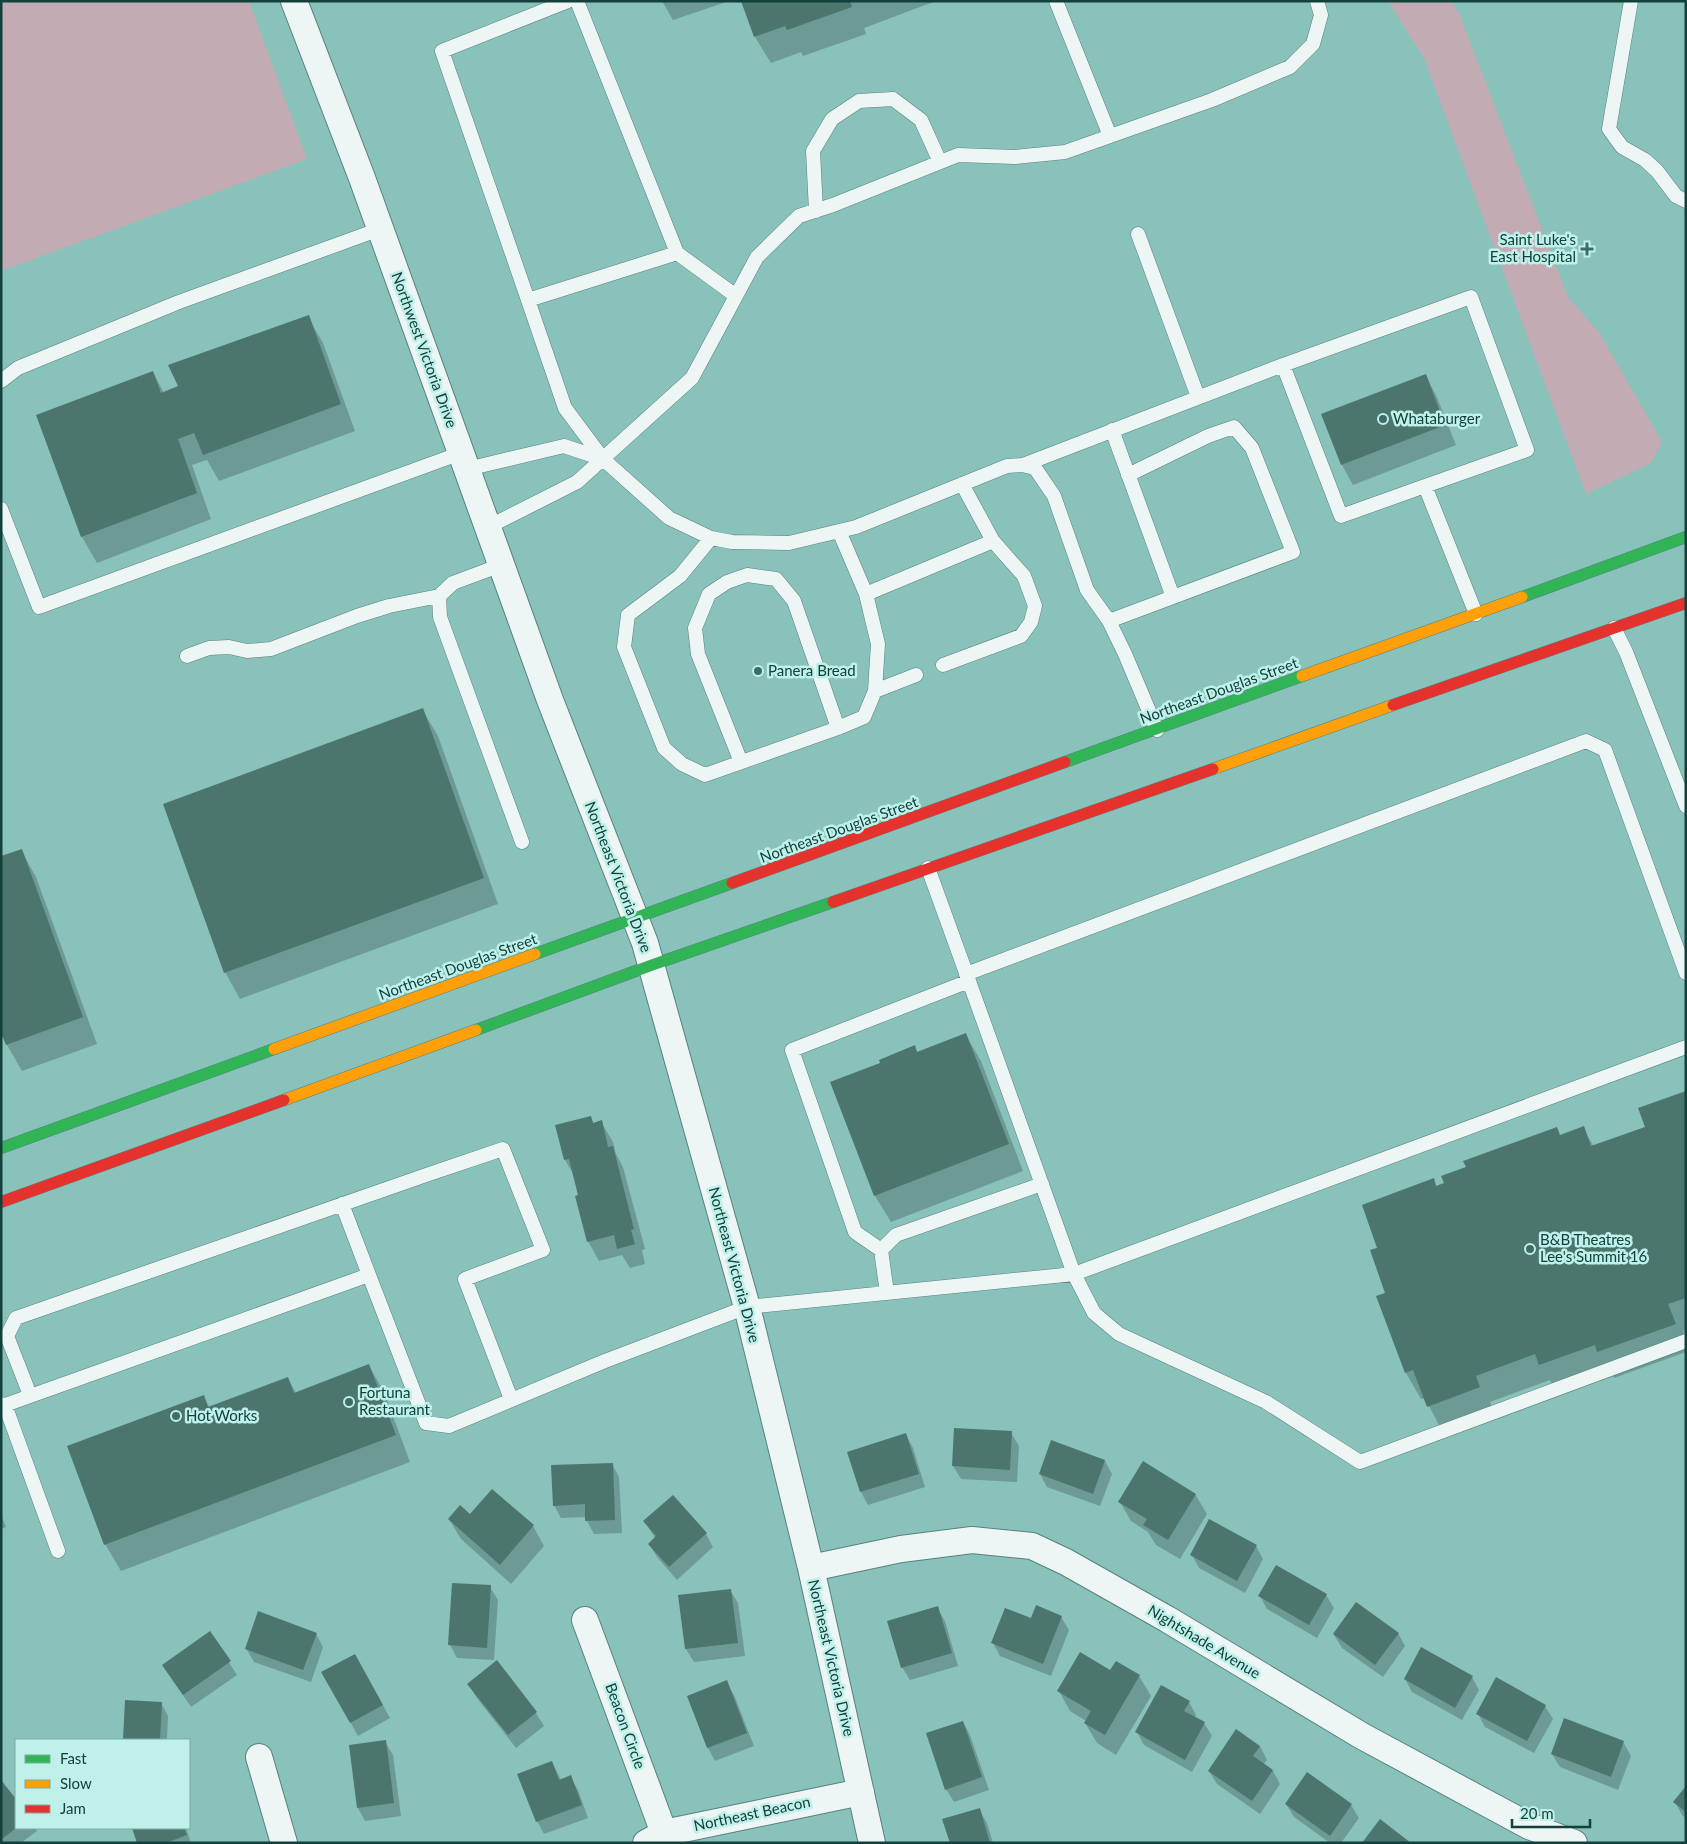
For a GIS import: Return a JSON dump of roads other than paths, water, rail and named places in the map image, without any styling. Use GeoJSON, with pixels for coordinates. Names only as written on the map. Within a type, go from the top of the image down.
{"type":"FeatureCollection","features":[{"type":"Feature","properties":{"kind":"main road","name":"Northeast Douglas Street"},"geometry":{"type":"LineString","coordinates":[[1,1148],[1686,537]]}},
{"type":"Feature","properties":{"kind":"main road"},"geometry":{"type":"LineString","coordinates":[[1,1202],[599,986],[652,965],[1686,603]]}},
{"type":"Feature","properties":{"kind":"street","name":"Northwest Victoria Drive"},"geometry":{"type":"LineString","coordinates":[[294,1],[380,229],[550,700]]}},
{"type":"Feature","properties":{"kind":"street","name":"Northeast Victoria Drive"},"geometry":{"type":"LineString","coordinates":[[550,700],[636,919],[652,965],[746,1307],[811,1568],[872,1843]]}},
{"type":"Feature","properties":{"kind":"street","name":"Nightshade Avenue"},"geometry":{"type":"LineString","coordinates":[[811,1568],[901,1549],[972,1540],[1032,1546],[1066,1562],[1159,1614],[1362,1736],[1529,1826],[1574,1843]]}},
{"type":"Feature","properties":{"kind":"street","name":"Beacon Circle"},"geometry":{"type":"LineString","coordinates":[[585,1620],[655,1838]]}},
{"type":"Feature","properties":{"kind":"street"},"geometry":{"type":"LineString","coordinates":[[259,1757],[284,1843]]}},
{"type":"Feature","properties":{"kind":"street","name":"Northeast Beacon"},"geometry":{"type":"LineString","coordinates":[[655,1838],[861,1792]]}},
{"type":"Feature","properties":{"kind":"lane"},"geometry":{"type":"LineString","coordinates":[[568,1],[442,50],[565,408],[603,459],[669,518],[711,538],[732,542],[789,543],[856,527],[1007,466],[1022,465],[1035,468],[1054,496],[1087,590],[1109,620],[1156,730]]}},
{"type":"Feature","properties":{"kind":"lane"},"geometry":{"type":"LineString","coordinates":[[577,1],[677,253],[736,296]]}},
{"type":"Feature","properties":{"kind":"lane"},"geometry":{"type":"LineString","coordinates":[[1056,1],[1110,136]]}},
{"type":"Feature","properties":{"kind":"lane"},"geometry":{"type":"LineString","coordinates":[[488,527],[576,482],[692,378],[757,257],[800,216],[958,155],[1015,157],[1065,152],[1212,100],[1290,68],[1313,44],[1321,15],[1317,1]]}},
{"type":"Feature","properties":{"kind":"lane"},"geometry":{"type":"LineString","coordinates":[[1631,1],[1609,129],[1622,148],[1645,160],[1657,171],[1676,196],[1686,201]]}},
{"type":"Feature","properties":{"kind":"lane"},"geometry":{"type":"LineString","coordinates":[[816,211],[813,151],[832,118],[859,101],[893,99],[921,120],[940,162]]}},
{"type":"Feature","properties":{"kind":"lane"},"geometry":{"type":"LineString","coordinates":[[1,382],[18,368],[179,302],[380,229]]}},
{"type":"Feature","properties":{"kind":"lane"},"geometry":{"type":"LineString","coordinates":[[1138,234],[1198,397]]}},
{"type":"Feature","properties":{"kind":"lane"},"geometry":{"type":"LineString","coordinates":[[528,300],[677,253]]}},
{"type":"Feature","properties":{"kind":"lane"},"geometry":{"type":"LineString","coordinates":[[1022,465],[1283,364],[1471,298],[1527,450],[1341,516],[1283,364]]}},
{"type":"Feature","properties":{"kind":"lane"},"geometry":{"type":"LineString","coordinates":[[1109,620],[1293,552],[1252,448],[1234,428],[1208,436],[1128,475]]}},
{"type":"Feature","properties":{"kind":"lane"},"geometry":{"type":"LineString","coordinates":[[1112,430],[1173,596]]}},
{"type":"Feature","properties":{"kind":"lane"},"geometry":{"type":"LineString","coordinates":[[1,509],[39,606],[464,461],[564,446],[603,459]]}},
{"type":"Feature","properties":{"kind":"lane"},"geometry":{"type":"LineString","coordinates":[[942,665],[1021,636],[1031,622],[1035,606],[1024,576],[993,541],[962,484]]}},
{"type":"Feature","properties":{"kind":"lane"},"geometry":{"type":"LineString","coordinates":[[1425,486],[1476,614]]}},
{"type":"Feature","properties":{"kind":"lane"},"geometry":{"type":"LineString","coordinates":[[711,538],[680,576],[628,615],[624,647],[664,748],[682,764],[705,775],[838,728],[864,716],[875,690],[878,644],[866,594],[838,531]]}},
{"type":"Feature","properties":{"kind":"lane"},"geometry":{"type":"LineString","coordinates":[[866,594],[993,541]]}},
{"type":"Feature","properties":{"kind":"lane"},"geometry":{"type":"LineString","coordinates":[[187,656],[209,648],[229,646],[247,651],[271,649],[381,609],[439,596],[453,583],[501,565]]}},
{"type":"Feature","properties":{"kind":"lane"},"geometry":{"type":"LineString","coordinates":[[741,762],[698,654],[695,628],[709,594],[727,582],[747,575],[776,579],[794,601],[838,728]]}},
{"type":"Feature","properties":{"kind":"lane"},"geometry":{"type":"LineString","coordinates":[[439,596],[440,617],[522,842]]}},
{"type":"Feature","properties":{"kind":"lane"},"geometry":{"type":"LineString","coordinates":[[1614,628],[1626,652],[1686,806]]}},
{"type":"Feature","properties":{"kind":"lane"},"geometry":{"type":"LineString","coordinates":[[875,690],[916,675]]}},
{"type":"Feature","properties":{"kind":"lane"},"geometry":{"type":"LineString","coordinates":[[887,1293],[881,1250],[855,1232],[792,1050],[968,978],[1586,741],[1605,750],[1686,973]]}},
{"type":"Feature","properties":{"kind":"lane"},"geometry":{"type":"LineString","coordinates":[[928,868],[1074,1274],[1094,1313],[1119,1334],[1266,1402],[1360,1462],[1686,1341]]}},
{"type":"Feature","properties":{"kind":"lane"},"geometry":{"type":"LineString","coordinates":[[342,1204],[426,1423],[449,1426],[605,1361],[746,1307],[1074,1274],[1686,1047]]}},
{"type":"Feature","properties":{"kind":"lane"},"geometry":{"type":"LineString","coordinates":[[30,1395],[6,1336],[16,1318],[503,1149],[542,1250],[465,1279],[512,1399]]}},
{"type":"Feature","properties":{"kind":"lane"},"geometry":{"type":"LineString","coordinates":[[881,1250],[896,1235],[1042,1184]]}},
{"type":"Feature","properties":{"kind":"lane"},"geometry":{"type":"LineString","coordinates":[[58,1551],[3,1404],[369,1275]]}},
{"type":"Feature","properties":{"kind":"place","name":"Saint Luke's East Hospital"},"geometry":{"type":"Point","coordinates":[1587,249]}},
{"type":"Feature","properties":{"kind":"place","name":"Whataburger"},"geometry":{"type":"Point","coordinates":[1383,419]}},
{"type":"Feature","properties":{"kind":"place","name":"Panera Bread"},"geometry":{"type":"Point","coordinates":[758,671]}},
{"type":"Feature","properties":{"kind":"place","name":"B&B Theatres Lee's Summit 16"},"geometry":{"type":"Point","coordinates":[1530,1249]}},
{"type":"Feature","properties":{"kind":"place","name":"Fortuna Restaurant"},"geometry":{"type":"Point","coordinates":[349,1402]}},
{"type":"Feature","properties":{"kind":"place","name":"Hot Works"},"geometry":{"type":"Point","coordinates":[176,1416]}}]}
